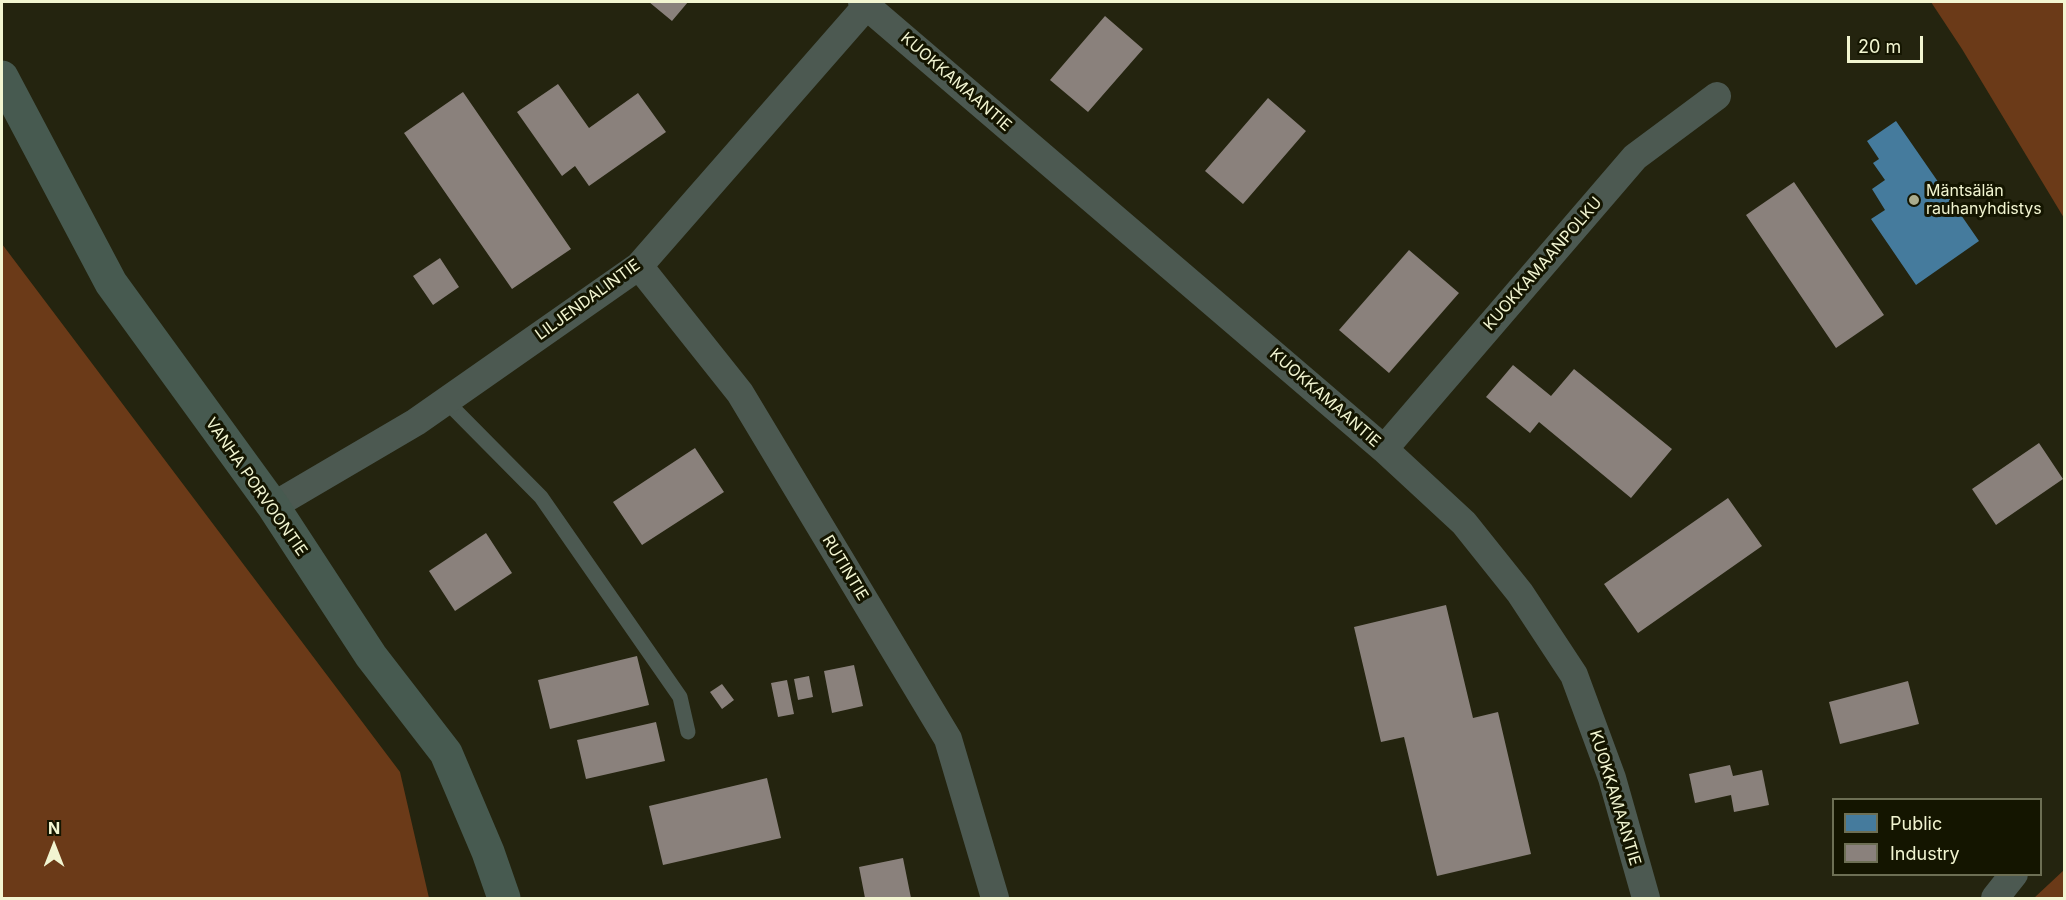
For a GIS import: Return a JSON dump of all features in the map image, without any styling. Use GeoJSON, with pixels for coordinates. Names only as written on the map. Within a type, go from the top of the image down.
{"type":"FeatureCollection","features":[{"type":"Feature","properties":{"kind":"main road","name":"VANHA PORVOONTIE"},"geometry":{"type":"LineString","coordinates":[[2,77],[111,283],[273,506],[371,656],[446,753],[488,852],[504,898]]}},
{"type":"Feature","properties":{"kind":"street","name":"LILJENDALINTIE"},"geometry":{"type":"LineString","coordinates":[[273,506],[416,422],[639,266],[866,3]]}},
{"type":"Feature","properties":{"kind":"street","name":"KUOKKAMAANTIE"},"geometry":{"type":"LineString","coordinates":[[866,3],[1384,448],[1464,523],[1520,593],[1574,675],[1612,778],[1646,898]]}},
{"type":"Feature","properties":{"kind":"street","name":"KUOKKAMAANPOLKU"},"geometry":{"type":"LineString","coordinates":[[1384,448],[1635,157],[1717,96]]}},
{"type":"Feature","properties":{"kind":"street","name":"RUTINTIE"},"geometry":{"type":"LineString","coordinates":[[639,266],[740,393],[948,739],[995,898]]}},
{"type":"Feature","properties":{"kind":"street"},"geometry":{"type":"LineString","coordinates":[[1995,898],[2012,876]]}},
{"type":"Feature","properties":{"kind":"lane"},"geometry":{"type":"LineString","coordinates":[[446,401],[541,497],[680,698],[688,732]]}},
{"type":"Feature","properties":{"kind":"shaded area"},"geometry":{"type":"Polygon","coordinates":[[[1931,2],[2064,2],[2064,218],[1962,49],[1931,2]]]}},
{"type":"Feature","properties":{"kind":"shaded area"},"geometry":{"type":"Polygon","coordinates":[[[2,244],[400,772],[429,898],[2,898],[2,244]]]}},
{"type":"Feature","properties":{"kind":"shaded area"},"geometry":{"type":"Polygon","coordinates":[[[2064,870],[2064,898],[2034,898],[2064,870]]]}},
{"type":"Feature","properties":{"kind":"building: Public","name":"Mäntsälän rauhanyhdistys"},"geometry":{"type":"Polygon","coordinates":[[[1896,121],[1979,241],[1916,285],[1871,219],[1885,210],[1872,189],[1885,180],[1873,163],[1879,159],[1867,141],[1896,121]]]}},
{"type":"Feature","properties":{"kind":"building: Industry"},"geometry":{"type":"Polygon","coordinates":[[[649,2],[688,2],[672,21],[649,2]]]}},
{"type":"Feature","properties":{"kind":"building: Industry"},"geometry":{"type":"Polygon","coordinates":[[[1105,16],[1143,49],[1088,112],[1050,80],[1105,16]]]}},
{"type":"Feature","properties":{"kind":"building: Industry"},"geometry":{"type":"Polygon","coordinates":[[[558,84],[589,128],[638,93],[666,132],[589,186],[575,166],[562,176],[517,112],[558,84]]]}},
{"type":"Feature","properties":{"kind":"building: Industry"},"geometry":{"type":"Polygon","coordinates":[[[463,92],[571,249],[512,289],[404,133],[463,92]]]}},
{"type":"Feature","properties":{"kind":"building: Industry"},"geometry":{"type":"Polygon","coordinates":[[[1268,98],[1306,131],[1243,204],[1205,171],[1268,98]]]}},
{"type":"Feature","properties":{"kind":"building: Industry"},"geometry":{"type":"Polygon","coordinates":[[[1794,182],[1884,315],[1836,348],[1746,215],[1794,182]]]}},
{"type":"Feature","properties":{"kind":"building: Industry"},"geometry":{"type":"Polygon","coordinates":[[[1409,250],[1459,293],[1389,373],[1339,330],[1409,250]]]}},
{"type":"Feature","properties":{"kind":"building: Industry"},"geometry":{"type":"Polygon","coordinates":[[[440,258],[459,287],[433,305],[413,276],[440,258]]]}},
{"type":"Feature","properties":{"kind":"building: Industry"},"geometry":{"type":"Polygon","coordinates":[[[1513,365],[1551,396],[1574,369],[1672,449],[1631,498],[1539,422],[1530,433],[1486,397],[1513,365]]]}},
{"type":"Feature","properties":{"kind":"building: Industry"},"geometry":{"type":"Polygon","coordinates":[[[2039,443],[2063,479],[1996,525],[1972,489],[2039,443]]]}},
{"type":"Feature","properties":{"kind":"building: Industry"},"geometry":{"type":"Polygon","coordinates":[[[695,448],[724,492],[642,545],[613,502],[695,448]]]}},
{"type":"Feature","properties":{"kind":"building: Industry"},"geometry":{"type":"Polygon","coordinates":[[[1728,498],[1762,546],[1638,633],[1604,584],[1728,498]]]}},
{"type":"Feature","properties":{"kind":"building: Industry"},"geometry":{"type":"Polygon","coordinates":[[[486,533],[512,573],[455,611],[429,571],[486,533]]]}},
{"type":"Feature","properties":{"kind":"building: Industry"},"geometry":{"type":"Polygon","coordinates":[[[1446,605],[1473,718],[1498,712],[1531,854],[1437,876],[1404,737],[1381,742],[1354,627],[1446,605]]]}},
{"type":"Feature","properties":{"kind":"building: Industry"},"geometry":{"type":"Polygon","coordinates":[[[637,656],[649,705],[550,729],[538,680],[637,656]]]}},
{"type":"Feature","properties":{"kind":"building: Industry"},"geometry":{"type":"Polygon","coordinates":[[[854,665],[863,706],[832,713],[824,671],[854,665]]]}},
{"type":"Feature","properties":{"kind":"building: Industry"},"geometry":{"type":"Polygon","coordinates":[[[809,676],[813,697],[798,700],[794,679],[809,676]]]}},
{"type":"Feature","properties":{"kind":"building: Industry"},"geometry":{"type":"Polygon","coordinates":[[[787,680],[794,714],[778,717],[771,683],[787,680]]]}},
{"type":"Feature","properties":{"kind":"building: Industry"},"geometry":{"type":"Polygon","coordinates":[[[1908,681],[1919,724],[1840,744],[1829,702],[1908,681]]]}},
{"type":"Feature","properties":{"kind":"building: Industry"},"geometry":{"type":"Polygon","coordinates":[[[722,684],[734,700],[722,709],[710,692],[722,684]]]}},
{"type":"Feature","properties":{"kind":"building: Industry"},"geometry":{"type":"Polygon","coordinates":[[[656,722],[665,761],[586,779],[577,740],[656,722]]]}},
{"type":"Feature","properties":{"kind":"building: Industry"},"geometry":{"type":"Polygon","coordinates":[[[1730,765],[1733,776],[1762,770],[1769,805],[1734,812],[1731,795],[1695,803],[1689,774],[1730,765]]]}},
{"type":"Feature","properties":{"kind":"building: Industry"},"geometry":{"type":"Polygon","coordinates":[[[767,778],[781,838],[663,865],[649,806],[767,778]]]}},
{"type":"Feature","properties":{"kind":"building: Industry"},"geometry":{"type":"Polygon","coordinates":[[[903,858],[911,898],[865,898],[859,867],[903,858]]]}},
{"type":"Feature","properties":{"kind":"place","name":"Mäntsälän rauhanyhdistys"},"geometry":{"type":"Point","coordinates":[1914,200]}}]}
